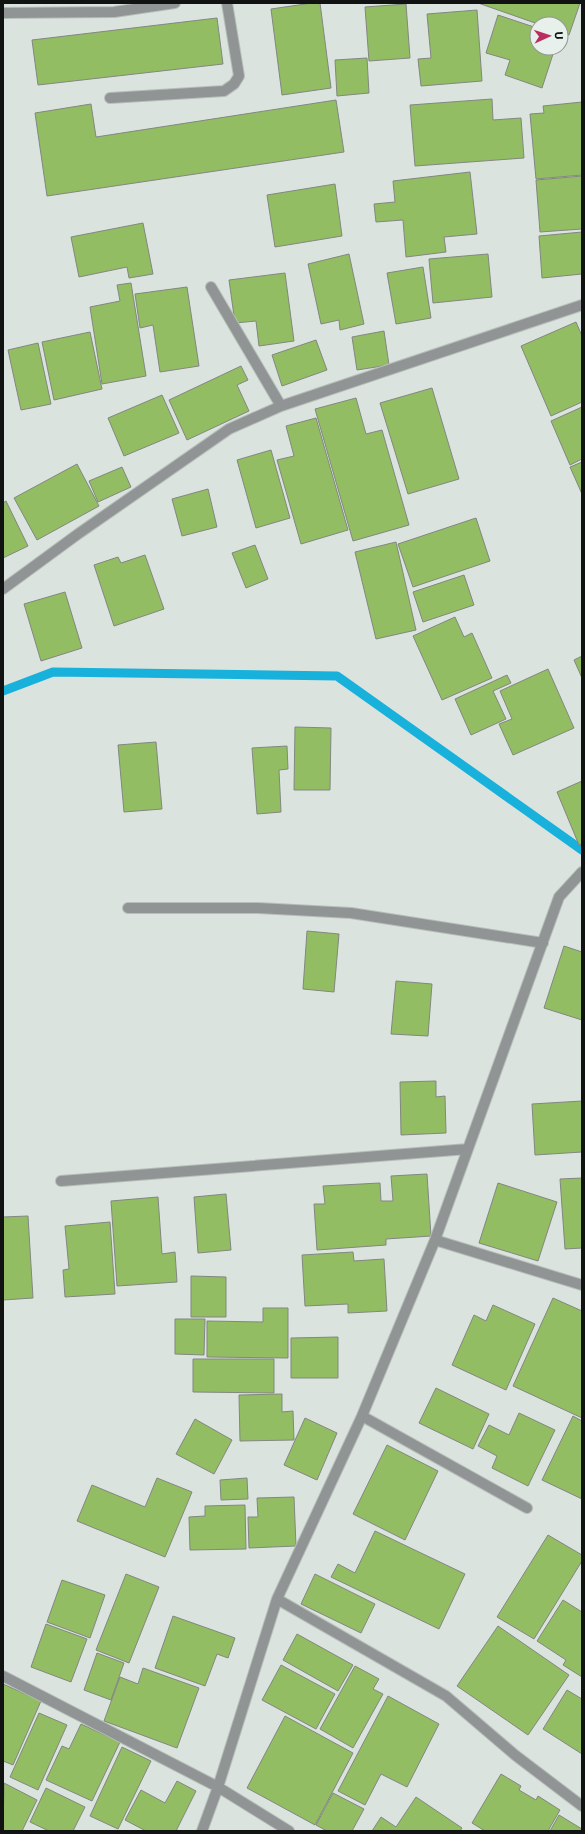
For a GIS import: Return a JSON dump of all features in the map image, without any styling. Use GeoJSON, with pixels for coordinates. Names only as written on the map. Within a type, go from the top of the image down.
{"type":"FeatureCollection","features":[{"type":"Feature","properties":{"kind":"street"},"geometry":{"type":"LineString","coordinates":[[3,13],[114,8],[174,3]]}},
{"type":"Feature","properties":{"kind":"street"},"geometry":{"type":"LineString","coordinates":[[110,98],[224,91],[234,84],[239,76],[227,3]]}},
{"type":"Feature","properties":{"kind":"street"},"geometry":{"type":"LineString","coordinates":[[211,287],[281,406]]}},
{"type":"Feature","properties":{"kind":"street"},"geometry":{"type":"LineString","coordinates":[[3,589],[207,443],[229,429],[281,406],[582,305]]}},
{"type":"Feature","properties":{"kind":"street"},"geometry":{"type":"LineString","coordinates":[[202,1831],[218,1787],[277,1599],[362,1416],[435,1240],[559,898],[582,872]]}},
{"type":"Feature","properties":{"kind":"street"},"geometry":{"type":"LineString","coordinates":[[128,908],[258,908],[351,913],[542,943]]}},
{"type":"Feature","properties":{"kind":"street"},"geometry":{"type":"LineString","coordinates":[[62,1182],[468,1149]]}},
{"type":"Feature","properties":{"kind":"street"},"geometry":{"type":"LineString","coordinates":[[435,1240],[582,1285]]}},
{"type":"Feature","properties":{"kind":"street"},"geometry":{"type":"LineString","coordinates":[[362,1416],[527,1508]]}},
{"type":"Feature","properties":{"kind":"street"},"geometry":{"type":"LineString","coordinates":[[277,1599],[446,1696],[515,1755],[582,1806]]}},
{"type":"Feature","properties":{"kind":"street"},"geometry":{"type":"LineString","coordinates":[[3,1676],[218,1787],[289,1831]]}},
{"type":"Feature","properties":{"kind":"building"},"geometry":{"type":"Polygon","coordinates":[[[320,3],[331,88],[282,95],[271,9],[320,3]]]}},
{"type":"Feature","properties":{"kind":"building"},"geometry":{"type":"Polygon","coordinates":[[[478,3],[580,3],[569,35],[569,16],[529,16],[529,21],[478,3]]]}},
{"type":"Feature","properties":{"kind":"building"},"geometry":{"type":"Polygon","coordinates":[[[406,4],[410,58],[369,61],[365,7],[406,4]]]}},
{"type":"Feature","properties":{"kind":"building"},"geometry":{"type":"Polygon","coordinates":[[[477,10],[482,81],[421,86],[418,59],[431,58],[427,14],[477,10]]]}},
{"type":"Feature","properties":{"kind":"building"},"geometry":{"type":"Polygon","coordinates":[[[498,15],[529,25],[529,56],[552,56],[542,88],[505,75],[510,60],[486,53],[498,15]]]}},
{"type":"Feature","properties":{"kind":"building"},"geometry":{"type":"Polygon","coordinates":[[[217,18],[223,64],[38,85],[32,40],[217,18]]]}},
{"type":"Feature","properties":{"kind":"building"},"geometry":{"type":"Polygon","coordinates":[[[367,58],[369,93],[337,96],[335,60],[367,58]]]}},
{"type":"Feature","properties":{"kind":"building"},"geometry":{"type":"Polygon","coordinates":[[[492,99],[493,120],[521,118],[524,158],[415,166],[410,105],[492,99]]]}},
{"type":"Feature","properties":{"kind":"building"},"geometry":{"type":"Polygon","coordinates":[[[336,100],[344,152],[47,196],[35,113],[91,104],[96,137],[336,100]]]}},
{"type":"Feature","properties":{"kind":"building"},"geometry":{"type":"Polygon","coordinates":[[[582,102],[582,175],[536,179],[530,114],[544,113],[543,106],[582,102]]]}},
{"type":"Feature","properties":{"kind":"building"},"geometry":{"type":"Polygon","coordinates":[[[470,172],[477,234],[444,237],[446,252],[406,257],[403,220],[376,222],[374,204],[395,202],[393,181],[470,172]]]}},
{"type":"Feature","properties":{"kind":"building"},"geometry":{"type":"Polygon","coordinates":[[[582,176],[582,229],[540,232],[536,180],[582,176]]]}},
{"type":"Feature","properties":{"kind":"building"},"geometry":{"type":"Polygon","coordinates":[[[335,184],[342,236],[275,247],[267,195],[335,184]]]}},
{"type":"Feature","properties":{"kind":"building"},"geometry":{"type":"Polygon","coordinates":[[[143,223],[153,274],[129,278],[127,267],[79,277],[71,237],[143,223]]]}},
{"type":"Feature","properties":{"kind":"building"},"geometry":{"type":"Polygon","coordinates":[[[582,232],[582,274],[542,278],[539,236],[582,232]]]}},
{"type":"Feature","properties":{"kind":"building"},"geometry":{"type":"Polygon","coordinates":[[[349,254],[364,324],[340,330],[339,320],[321,324],[308,264],[349,254]]]}},
{"type":"Feature","properties":{"kind":"building"},"geometry":{"type":"Polygon","coordinates":[[[488,254],[492,297],[433,303],[429,259],[488,254]]]}},
{"type":"Feature","properties":{"kind":"building"},"geometry":{"type":"Polygon","coordinates":[[[423,267],[431,318],[396,324],[387,273],[423,267]]]}},
{"type":"Feature","properties":{"kind":"building"},"geometry":{"type":"Polygon","coordinates":[[[285,273],[294,341],[259,346],[256,321],[235,323],[229,280],[285,273]]]}},
{"type":"Feature","properties":{"kind":"building"},"geometry":{"type":"Polygon","coordinates":[[[131,283],[146,376],[102,384],[90,307],[120,301],[117,285],[131,283]]]}},
{"type":"Feature","properties":{"kind":"building"},"geometry":{"type":"Polygon","coordinates":[[[187,287],[199,366],[160,372],[153,325],[140,328],[135,294],[187,287]]]}},
{"type":"Feature","properties":{"kind":"building"},"geometry":{"type":"Polygon","coordinates":[[[576,322],[582,336],[582,402],[551,416],[521,346],[576,322]]]}},
{"type":"Feature","properties":{"kind":"building"},"geometry":{"type":"Polygon","coordinates":[[[384,331],[389,365],[357,370],[352,337],[384,331]]]}},
{"type":"Feature","properties":{"kind":"building"},"geometry":{"type":"Polygon","coordinates":[[[90,332],[102,389],[54,400],[42,342],[90,332]]]}},
{"type":"Feature","properties":{"kind":"building"},"geometry":{"type":"Polygon","coordinates":[[[316,340],[327,370],[282,386],[272,355],[316,340]]]}},
{"type":"Feature","properties":{"kind":"building"},"geometry":{"type":"Polygon","coordinates":[[[38,343],[51,404],[21,410],[8,350],[38,343]]]}},
{"type":"Feature","properties":{"kind":"building"},"geometry":{"type":"Polygon","coordinates":[[[241,366],[248,380],[237,385],[249,411],[187,440],[169,400],[241,366]]]}},
{"type":"Feature","properties":{"kind":"building"},"geometry":{"type":"Polygon","coordinates":[[[432,388],[459,479],[408,494],[380,403],[432,388]]]}},
{"type":"Feature","properties":{"kind":"building"},"geometry":{"type":"Polygon","coordinates":[[[162,395],[179,433],[124,456],[108,418],[162,395]]]}},
{"type":"Feature","properties":{"kind":"building"},"geometry":{"type":"Polygon","coordinates":[[[356,398],[366,434],[382,430],[409,525],[353,541],[315,409],[356,398]]]}},
{"type":"Feature","properties":{"kind":"building"},"geometry":{"type":"Polygon","coordinates":[[[582,407],[582,459],[570,465],[551,421],[582,407]]]}},
{"type":"Feature","properties":{"kind":"building"},"geometry":{"type":"Polygon","coordinates":[[[316,418],[348,530],[301,544],[277,460],[294,456],[286,426],[316,418]]]}},
{"type":"Feature","properties":{"kind":"building"},"geometry":{"type":"Polygon","coordinates":[[[271,450],[290,518],[256,528],[237,460],[271,450]]]}},
{"type":"Feature","properties":{"kind":"building"},"geometry":{"type":"Polygon","coordinates":[[[582,462],[582,494],[570,467],[582,462]]]}},
{"type":"Feature","properties":{"kind":"building"},"geometry":{"type":"Polygon","coordinates":[[[77,464],[99,506],[37,540],[14,498],[77,464]]]}},
{"type":"Feature","properties":{"kind":"building"},"geometry":{"type":"Polygon","coordinates":[[[122,467],[131,487],[98,502],[89,481],[122,467]]]}},
{"type":"Feature","properties":{"kind":"building"},"geometry":{"type":"Polygon","coordinates":[[[208,489],[217,527],[182,536],[172,499],[208,489]]]}},
{"type":"Feature","properties":{"kind":"building"},"geometry":{"type":"Polygon","coordinates":[[[6,501],[28,546],[3,558],[3,503],[6,501]]]}},
{"type":"Feature","properties":{"kind":"building"},"geometry":{"type":"Polygon","coordinates":[[[476,518],[490,561],[413,587],[398,544],[476,518]]]}},
{"type":"Feature","properties":{"kind":"building"},"geometry":{"type":"Polygon","coordinates":[[[396,542],[416,630],[376,639],[355,552],[396,542]]]}},
{"type":"Feature","properties":{"kind":"building"},"geometry":{"type":"Polygon","coordinates":[[[255,545],[268,579],[246,588],[232,553],[255,545]]]}},
{"type":"Feature","properties":{"kind":"building"},"geometry":{"type":"Polygon","coordinates":[[[145,555],[164,609],[114,626],[94,565],[118,557],[121,563],[145,555]]]}},
{"type":"Feature","properties":{"kind":"building"},"geometry":{"type":"Polygon","coordinates":[[[464,575],[474,605],[423,622],[413,592],[464,575]]]}},
{"type":"Feature","properties":{"kind":"building"},"geometry":{"type":"Polygon","coordinates":[[[65,592],[82,648],[41,661],[24,604],[65,592]]]}},
{"type":"Feature","properties":{"kind":"building"},"geometry":{"type":"Polygon","coordinates":[[[455,617],[464,637],[472,633],[492,678],[442,700],[413,636],[455,617]]]}},
{"type":"Feature","properties":{"kind":"building"},"geometry":{"type":"Polygon","coordinates":[[[582,656],[582,678],[574,660],[582,656]]]}},
{"type":"Feature","properties":{"kind":"building"},"geometry":{"type":"Polygon","coordinates":[[[548,669],[574,728],[513,755],[499,724],[512,719],[500,691],[548,669]]]}},
{"type":"Feature","properties":{"kind":"building"},"geometry":{"type":"Polygon","coordinates":[[[507,675],[511,683],[493,691],[506,719],[471,735],[455,699],[507,675]]]}},
{"type":"Feature","properties":{"kind":"building"},"geometry":{"type":"Polygon","coordinates":[[[295,727],[331,728],[330,790],[294,790],[295,727]]]}},
{"type":"Feature","properties":{"kind":"building"},"geometry":{"type":"Polygon","coordinates":[[[156,742],[162,809],[124,812],[118,745],[156,742]]]}},
{"type":"Feature","properties":{"kind":"building"},"geometry":{"type":"Polygon","coordinates":[[[287,746],[288,769],[279,770],[281,812],[257,814],[252,748],[287,746]]]}},
{"type":"Feature","properties":{"kind":"building"},"geometry":{"type":"Polygon","coordinates":[[[582,781],[582,844],[579,845],[557,792],[582,781]]]}},
{"type":"Feature","properties":{"kind":"building"},"geometry":{"type":"Polygon","coordinates":[[[307,931],[339,934],[334,992],[303,989],[307,931]]]}},
{"type":"Feature","properties":{"kind":"building"},"geometry":{"type":"Polygon","coordinates":[[[564,946],[582,952],[582,1020],[544,1008],[564,946]]]}},
{"type":"Feature","properties":{"kind":"building"},"geometry":{"type":"Polygon","coordinates":[[[396,981],[432,984],[428,1036],[391,1034],[396,981]]]}},
{"type":"Feature","properties":{"kind":"building"},"geometry":{"type":"Polygon","coordinates":[[[436,1081],[436,1097],[445,1096],[446,1133],[401,1135],[400,1082],[436,1081]]]}},
{"type":"Feature","properties":{"kind":"building"},"geometry":{"type":"Polygon","coordinates":[[[582,1101],[582,1152],[535,1155],[532,1104],[582,1101]]]}},
{"type":"Feature","properties":{"kind":"building"},"geometry":{"type":"Polygon","coordinates":[[[427,1174],[431,1236],[386,1239],[386,1245],[317,1250],[314,1204],[325,1204],[323,1186],[380,1183],[381,1201],[393,1201],[391,1176],[427,1174]]]}},
{"type":"Feature","properties":{"kind":"building"},"geometry":{"type":"Polygon","coordinates":[[[582,1178],[582,1248],[565,1249],[560,1179],[582,1178]]]}},
{"type":"Feature","properties":{"kind":"building"},"geometry":{"type":"Polygon","coordinates":[[[498,1183],[557,1202],[538,1261],[479,1243],[498,1183]]]}},
{"type":"Feature","properties":{"kind":"building"},"geometry":{"type":"Polygon","coordinates":[[[226,1194],[231,1250],[198,1253],[194,1197],[226,1194]]]}},
{"type":"Feature","properties":{"kind":"building"},"geometry":{"type":"Polygon","coordinates":[[[158,1197],[162,1254],[175,1252],[177,1282],[117,1286],[111,1201],[158,1197]]]}},
{"type":"Feature","properties":{"kind":"building"},"geometry":{"type":"Polygon","coordinates":[[[28,1216],[33,1298],[3,1300],[3,1217],[28,1216]]]}},
{"type":"Feature","properties":{"kind":"building"},"geometry":{"type":"Polygon","coordinates":[[[110,1222],[115,1294],[65,1297],[63,1270],[69,1269],[65,1226],[110,1222]]]}},
{"type":"Feature","properties":{"kind":"building"},"geometry":{"type":"Polygon","coordinates":[[[353,1252],[354,1261],[384,1259],[387,1311],[348,1313],[348,1304],[305,1306],[302,1255],[353,1252]]]}},
{"type":"Feature","properties":{"kind":"building"},"geometry":{"type":"Polygon","coordinates":[[[191,1276],[226,1277],[226,1317],[191,1317],[191,1276]]]}},
{"type":"Feature","properties":{"kind":"building"},"geometry":{"type":"Polygon","coordinates":[[[553,1298],[582,1311],[582,1418],[513,1386],[553,1298]]]}},
{"type":"Feature","properties":{"kind":"building"},"geometry":{"type":"Polygon","coordinates":[[[493,1305],[535,1324],[506,1390],[452,1365],[474,1315],[486,1321],[493,1305]]]}},
{"type":"Feature","properties":{"kind":"building"},"geometry":{"type":"Polygon","coordinates":[[[263,1308],[288,1308],[288,1358],[207,1357],[207,1321],[263,1322],[263,1308]]]}},
{"type":"Feature","properties":{"kind":"building"},"geometry":{"type":"Polygon","coordinates":[[[175,1319],[205,1319],[204,1355],[175,1354],[175,1319]]]}},
{"type":"Feature","properties":{"kind":"building"},"geometry":{"type":"Polygon","coordinates":[[[338,1337],[338,1378],[291,1378],[291,1338],[338,1337]]]}},
{"type":"Feature","properties":{"kind":"building"},"geometry":{"type":"Polygon","coordinates":[[[193,1359],[274,1359],[274,1393],[193,1392],[193,1359]]]}},
{"type":"Feature","properties":{"kind":"building"},"geometry":{"type":"Polygon","coordinates":[[[436,1388],[489,1414],[473,1449],[419,1423],[436,1388]]]}},
{"type":"Feature","properties":{"kind":"building"},"geometry":{"type":"Polygon","coordinates":[[[282,1394],[282,1412],[293,1411],[294,1440],[240,1441],[239,1395],[282,1394]]]}},
{"type":"Feature","properties":{"kind":"building"},"geometry":{"type":"Polygon","coordinates":[[[519,1413],[555,1430],[528,1486],[492,1468],[497,1456],[478,1446],[489,1425],[509,1435],[519,1413]]]}},
{"type":"Feature","properties":{"kind":"building"},"geometry":{"type":"Polygon","coordinates":[[[573,1416],[582,1421],[582,1499],[542,1480],[573,1416]]]}},
{"type":"Feature","properties":{"kind":"building"},"geometry":{"type":"Polygon","coordinates":[[[305,1418],[337,1433],[317,1480],[284,1465],[305,1418]]]}},
{"type":"Feature","properties":{"kind":"building"},"geometry":{"type":"Polygon","coordinates":[[[195,1419],[232,1440],[214,1474],[176,1454],[195,1419]]]}},
{"type":"Feature","properties":{"kind":"building"},"geometry":{"type":"Polygon","coordinates":[[[387,1445],[438,1471],[405,1540],[353,1514],[387,1445]]]}},
{"type":"Feature","properties":{"kind":"building"},"geometry":{"type":"Polygon","coordinates":[[[157,1478],[192,1492],[165,1557],[77,1521],[92,1485],[145,1507],[157,1478]]]}},
{"type":"Feature","properties":{"kind":"building"},"geometry":{"type":"Polygon","coordinates":[[[247,1478],[248,1499],[221,1500],[220,1480],[247,1478]]]}},
{"type":"Feature","properties":{"kind":"building"},"geometry":{"type":"Polygon","coordinates":[[[294,1497],[296,1546],[249,1548],[248,1517],[258,1517],[257,1498],[294,1497]]]}},
{"type":"Feature","properties":{"kind":"building"},"geometry":{"type":"Polygon","coordinates":[[[245,1505],[246,1549],[190,1550],[189,1517],[205,1516],[205,1506],[245,1505]]]}},
{"type":"Feature","properties":{"kind":"building"},"geometry":{"type":"Polygon","coordinates":[[[375,1531],[465,1574],[439,1629],[331,1577],[338,1564],[355,1573],[375,1531]]]}},
{"type":"Feature","properties":{"kind":"building"},"geometry":{"type":"Polygon","coordinates":[[[548,1535],[582,1555],[582,1561],[534,1639],[497,1617],[548,1535]]]}},
{"type":"Feature","properties":{"kind":"building"},"geometry":{"type":"Polygon","coordinates":[[[126,1574],[159,1587],[129,1663],[96,1650],[126,1574]]]}},
{"type":"Feature","properties":{"kind":"building"},"geometry":{"type":"Polygon","coordinates":[[[315,1574],[375,1604],[361,1633],[301,1604],[315,1574]]]}},
{"type":"Feature","properties":{"kind":"building"},"geometry":{"type":"Polygon","coordinates":[[[62,1580],[105,1595],[90,1638],[47,1622],[62,1580]]]}},
{"type":"Feature","properties":{"kind":"building"},"geometry":{"type":"Polygon","coordinates":[[[563,1600],[582,1612],[582,1677],[563,1665],[566,1660],[537,1641],[563,1600]]]}},
{"type":"Feature","properties":{"kind":"building"},"geometry":{"type":"Polygon","coordinates":[[[173,1616],[235,1638],[228,1658],[217,1654],[205,1686],[155,1668],[173,1616]]]}},
{"type":"Feature","properties":{"kind":"building"},"geometry":{"type":"Polygon","coordinates":[[[46,1624],[87,1639],[71,1682],[31,1667],[46,1624]]]}},
{"type":"Feature","properties":{"kind":"building"},"geometry":{"type":"Polygon","coordinates":[[[498,1626],[569,1675],[528,1735],[457,1686],[498,1626]]]}},
{"type":"Feature","properties":{"kind":"building"},"geometry":{"type":"Polygon","coordinates":[[[297,1634],[353,1665],[338,1691],[283,1660],[297,1634]]]}},
{"type":"Feature","properties":{"kind":"building"},"geometry":{"type":"Polygon","coordinates":[[[97,1653],[124,1663],[111,1700],[84,1690],[97,1653]]]}},
{"type":"Feature","properties":{"kind":"building"},"geometry":{"type":"Polygon","coordinates":[[[281,1665],[335,1694],[316,1729],[262,1700],[281,1665]]]}},
{"type":"Feature","properties":{"kind":"building"},"geometry":{"type":"Polygon","coordinates":[[[355,1666],[379,1679],[373,1689],[383,1694],[353,1748],[320,1729],[355,1666]]]}},
{"type":"Feature","properties":{"kind":"building"},"geometry":{"type":"Polygon","coordinates":[[[143,1668],[199,1688],[177,1748],[104,1721],[120,1677],[138,1684],[143,1668]]]}},
{"type":"Feature","properties":{"kind":"building"},"geometry":{"type":"Polygon","coordinates":[[[3,1684],[41,1701],[13,1765],[3,1761],[3,1684]]]}},
{"type":"Feature","properties":{"kind":"building"},"geometry":{"type":"Polygon","coordinates":[[[567,1690],[582,1699],[582,1754],[543,1729],[567,1690]]]}},
{"type":"Feature","properties":{"kind":"building"},"geometry":{"type":"Polygon","coordinates":[[[388,1696],[439,1724],[407,1787],[381,1774],[365,1805],[338,1791],[388,1696]]]}},
{"type":"Feature","properties":{"kind":"building"},"geometry":{"type":"Polygon","coordinates":[[[39,1713],[67,1725],[38,1790],[10,1777],[39,1713]]]}},
{"type":"Feature","properties":{"kind":"building"},"geometry":{"type":"Polygon","coordinates":[[[285,1716],[353,1753],[315,1825],[247,1788],[285,1716]]]}},
{"type":"Feature","properties":{"kind":"building"},"geometry":{"type":"Polygon","coordinates":[[[81,1724],[120,1742],[92,1801],[46,1780],[62,1746],[69,1749],[81,1724]]]}},
{"type":"Feature","properties":{"kind":"building"},"geometry":{"type":"Polygon","coordinates":[[[122,1747],[151,1761],[118,1829],[90,1816],[122,1747]]]}},
{"type":"Feature","properties":{"kind":"building"},"geometry":{"type":"Polygon","coordinates":[[[501,1774],[521,1786],[519,1790],[536,1800],[538,1796],[560,1810],[548,1831],[485,1831],[472,1823],[501,1774]]]}},
{"type":"Feature","properties":{"kind":"building"},"geometry":{"type":"Polygon","coordinates":[[[177,1781],[196,1791],[176,1831],[146,1831],[125,1820],[141,1790],[165,1803],[177,1781]]]}},
{"type":"Feature","properties":{"kind":"building"},"geometry":{"type":"Polygon","coordinates":[[[4,1783],[37,1800],[22,1831],[3,1831],[4,1783]]]}},
{"type":"Feature","properties":{"kind":"building"},"geometry":{"type":"Polygon","coordinates":[[[46,1788],[85,1807],[73,1831],[49,1831],[30,1822],[46,1788]]]}},
{"type":"Feature","properties":{"kind":"building"},"geometry":{"type":"Polygon","coordinates":[[[333,1793],[364,1809],[352,1831],[327,1831],[316,1825],[333,1793]]]}},
{"type":"Feature","properties":{"kind":"building"},"geometry":{"type":"Polygon","coordinates":[[[416,1797],[462,1828],[460,1831],[372,1831],[381,1817],[396,1827],[416,1797]]]}},
{"type":"Feature","properties":{"kind":"building"},"geometry":{"type":"Polygon","coordinates":[[[559,1815],[582,1829],[582,1831],[550,1831],[559,1815]]]}},
{"type":"Feature","properties":{"kind":"waterway"},"geometry":{"type":"LineString","coordinates":[[3,691],[53,672],[337,676],[582,850]]}}]}
